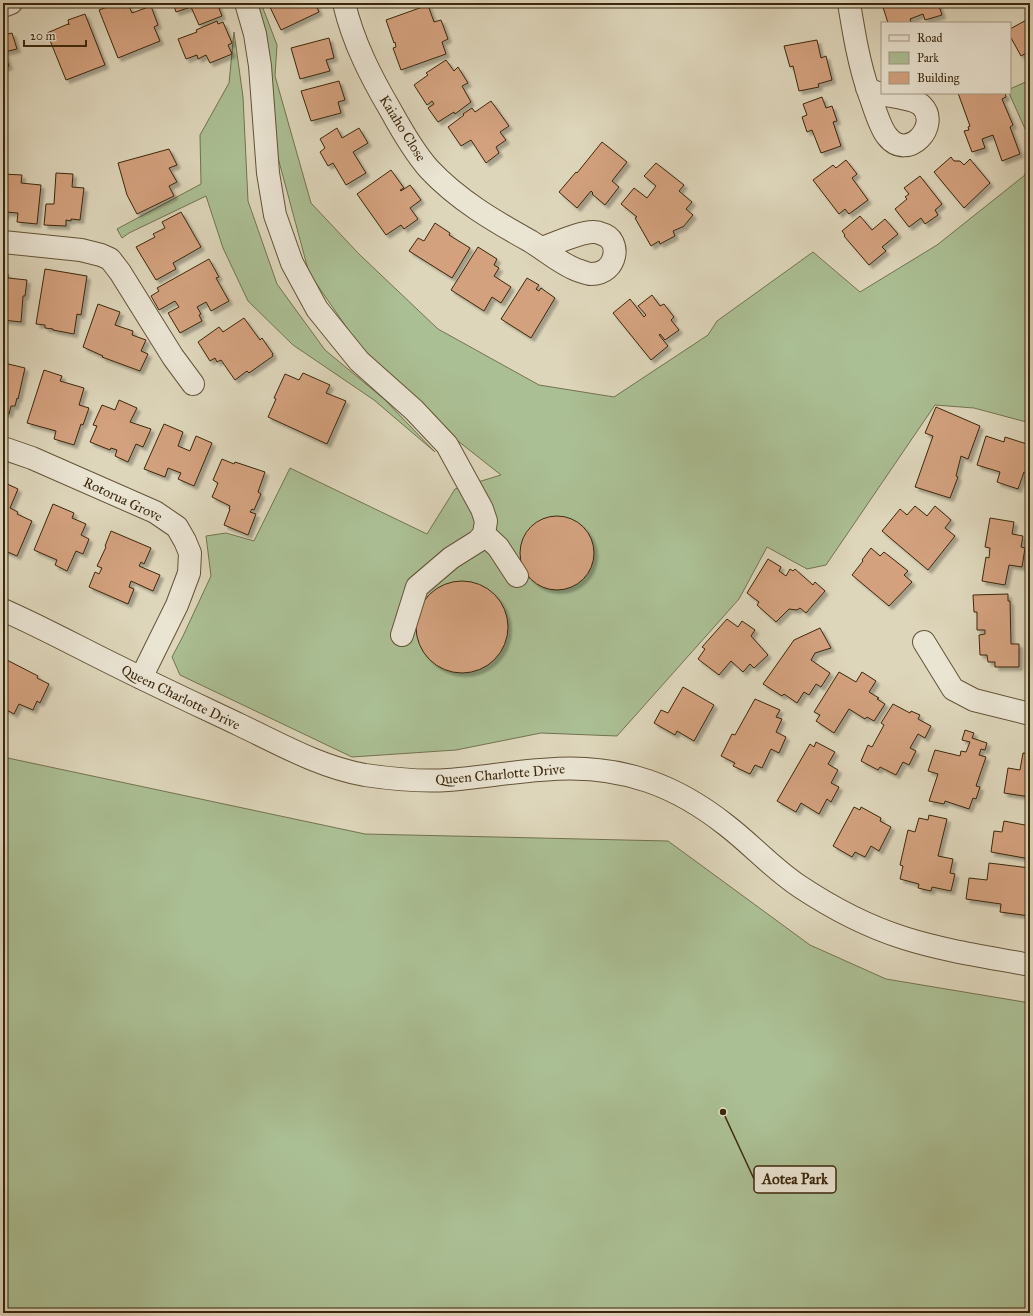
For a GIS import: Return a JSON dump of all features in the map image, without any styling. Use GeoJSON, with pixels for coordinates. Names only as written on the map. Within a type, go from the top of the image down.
{"type":"FeatureCollection","features":[{"type":"Feature","properties":{"kind":"street"},"geometry":{"type":"LineString","coordinates":[[3,6],[11,3]]}},
{"type":"Feature","properties":{"kind":"street"},"geometry":{"type":"LineString","coordinates":[[246,3],[255,34],[260,66],[269,180],[275,215],[292,262],[317,309],[359,361],[414,410],[447,445],[482,509],[486,521],[484,534],[478,542],[451,558],[418,587],[402,635]]}},
{"type":"Feature","properties":{"kind":"street","name":"Kaiaho Close"},"geometry":{"type":"LineString","coordinates":[[344,3],[357,44],[369,73],[415,152],[429,169],[460,197],[477,209],[542,248]]}},
{"type":"Feature","properties":{"kind":"street"},"geometry":{"type":"LineString","coordinates":[[850,3],[860,64],[867,88]]}},
{"type":"Feature","properties":{"kind":"street"},"geometry":{"type":"LineString","coordinates":[[3,242],[81,250],[101,254],[110,260],[120,272],[173,357],[193,384]]}},
{"type":"Feature","properties":{"kind":"street","name":"Rotorua Grove"},"geometry":{"type":"LineString","coordinates":[[3,448],[32,458],[155,512],[177,528],[185,541],[190,553],[189,574],[177,605],[141,678]]}},
{"type":"Feature","properties":{"kind":"street"},"geometry":{"type":"LineString","coordinates":[[484,534],[498,547],[517,576]]}},
{"type":"Feature","properties":{"kind":"street","name":"Queen Charlotte Drive"},"geometry":{"type":"LineString","coordinates":[[3,610],[141,678],[306,756],[337,769],[363,775],[402,780],[446,780],[543,769],[573,768],[601,770],[648,781],[676,792],[695,802],[727,825],[797,885],[840,912],[904,938],[935,946],[1030,965]]}},
{"type":"Feature","properties":{"kind":"street"},"geometry":{"type":"LineString","coordinates":[[924,642],[952,689],[974,700],[1030,714]]}},
{"type":"Feature","properties":{"kind":"green space"},"geometry":{"type":"Polygon","coordinates":[[[253,3],[261,3],[277,45],[275,76],[311,203],[359,254],[438,329],[539,385],[614,397],[708,335],[717,321],[813,252],[860,292],[937,245],[1025,175],[1030,141],[1030,423],[974,408],[935,405],[826,565],[807,569],[767,547],[739,599],[617,736],[541,733],[456,750],[352,757],[180,675],[172,657],[211,576],[206,536],[226,533],[254,541],[290,468],[427,534],[455,489],[501,475],[458,441],[365,354],[309,273],[277,154],[253,3]]]}},
{"type":"Feature","properties":{"kind":"green space"},"geometry":{"type":"Polygon","coordinates":[[[234,32],[243,97],[248,201],[277,284],[325,350],[384,399],[435,452],[374,400],[293,345],[248,301],[223,248],[206,196],[129,233],[122,238],[117,229],[201,184],[200,135],[229,83],[234,32]]]}},
{"type":"Feature","properties":{"kind":"green space"},"geometry":{"type":"Polygon","coordinates":[[[1030,80],[1030,140],[1009,94],[1011,94],[1011,89],[1030,80]]]}},
{"type":"Feature","properties":{"kind":"green space"},"geometry":{"type":"Polygon","coordinates":[[[3,757],[365,834],[668,841],[810,945],[886,979],[1030,1003],[1030,1307],[1009,1313],[3,1313],[3,757]]]}},
{"type":"Feature","properties":{"kind":"building"},"geometry":{"type":"Polygon","coordinates":[[[121,3],[123,8],[129,6],[132,13],[151,6],[158,25],[154,27],[160,41],[118,58],[99,10],[121,3]]]}},
{"type":"Feature","properties":{"kind":"building"},"geometry":{"type":"Polygon","coordinates":[[[173,3],[217,3],[222,16],[199,25],[191,7],[176,12],[173,3]]]}},
{"type":"Feature","properties":{"kind":"building"},"geometry":{"type":"Polygon","coordinates":[[[268,3],[283,3],[285,7],[294,3],[315,3],[319,12],[281,30],[268,3]]]}},
{"type":"Feature","properties":{"kind":"building"},"geometry":{"type":"Polygon","coordinates":[[[938,3],[942,15],[925,20],[923,14],[910,19],[911,22],[888,22],[882,4],[938,3]]]}},
{"type":"Feature","properties":{"kind":"building"},"geometry":{"type":"Polygon","coordinates":[[[428,5],[434,22],[441,20],[448,39],[442,42],[446,54],[401,70],[393,48],[396,47],[395,42],[394,43],[386,20],[428,5]]]}},
{"type":"Feature","properties":{"kind":"building"},"geometry":{"type":"Polygon","coordinates":[[[85,14],[105,65],[66,80],[47,33],[68,24],[69,25],[68,20],[85,14]]]}},
{"type":"Feature","properties":{"kind":"building"},"geometry":{"type":"Polygon","coordinates":[[[1030,18],[1030,51],[1021,56],[1011,38],[1011,28],[1030,18]]]}},
{"type":"Feature","properties":{"kind":"building"},"geometry":{"type":"Polygon","coordinates":[[[217,21],[218,24],[223,22],[232,43],[228,45],[232,54],[210,63],[206,55],[198,59],[197,55],[186,59],[178,39],[197,32],[196,30],[217,21]]]}},
{"type":"Feature","properties":{"kind":"building"},"geometry":{"type":"Polygon","coordinates":[[[12,33],[17,49],[4,52],[9,66],[3,68],[3,35],[12,33]]]}},
{"type":"Feature","properties":{"kind":"building"},"geometry":{"type":"Polygon","coordinates":[[[329,38],[334,58],[326,60],[330,71],[300,79],[291,48],[329,38]]]}},
{"type":"Feature","properties":{"kind":"building"},"geometry":{"type":"Polygon","coordinates":[[[817,40],[821,58],[826,56],[832,80],[818,84],[819,87],[799,91],[793,66],[790,67],[784,46],[817,40]]]}},
{"type":"Feature","properties":{"kind":"building"},"geometry":{"type":"Polygon","coordinates":[[[446,60],[454,71],[458,67],[468,83],[462,86],[471,102],[455,114],[454,112],[438,122],[428,108],[434,104],[432,101],[427,105],[414,85],[428,75],[426,73],[446,60]]]}},
{"type":"Feature","properties":{"kind":"building"},"geometry":{"type":"Polygon","coordinates":[[[339,81],[345,100],[338,102],[341,113],[311,121],[301,91],[339,81]]]}},
{"type":"Feature","properties":{"kind":"building"},"geometry":{"type":"Polygon","coordinates":[[[958,94],[1005,94],[1006,97],[1002,99],[1013,125],[1010,127],[1020,154],[1002,161],[993,135],[982,139],[985,148],[972,152],[964,131],[969,130],[968,127],[970,126],[958,94]]]}},
{"type":"Feature","properties":{"kind":"building"},"geometry":{"type":"Polygon","coordinates":[[[822,97],[826,108],[832,106],[837,121],[833,122],[841,146],[821,153],[812,130],[807,132],[802,117],[807,115],[803,104],[822,97]]]}},
{"type":"Feature","properties":{"kind":"building"},"geometry":{"type":"Polygon","coordinates":[[[491,101],[509,126],[500,132],[506,140],[496,147],[499,153],[486,163],[471,140],[461,146],[448,127],[472,108],[475,112],[491,101]]]}},
{"type":"Feature","properties":{"kind":"building"},"geometry":{"type":"Polygon","coordinates":[[[337,128],[342,138],[359,128],[368,143],[353,152],[366,173],[346,185],[333,163],[328,166],[320,152],[325,148],[320,139],[337,128]]]}},
{"type":"Feature","properties":{"kind":"building"},"geometry":{"type":"Polygon","coordinates":[[[602,142],[627,162],[612,181],[619,187],[605,205],[592,194],[593,193],[591,191],[577,208],[559,192],[576,172],[577,173],[602,142]]]}},
{"type":"Feature","properties":{"kind":"building"},"geometry":{"type":"Polygon","coordinates":[[[169,149],[177,165],[169,168],[177,182],[169,186],[174,196],[137,214],[127,195],[118,163],[169,149]]]}},
{"type":"Feature","properties":{"kind":"building"},"geometry":{"type":"Polygon","coordinates":[[[951,157],[954,161],[960,161],[964,165],[970,159],[990,183],[964,208],[934,172],[951,157]]]}},
{"type":"Feature","properties":{"kind":"building"},"geometry":{"type":"Polygon","coordinates":[[[846,160],[857,174],[852,178],[868,200],[849,214],[845,209],[839,214],[813,180],[833,165],[836,168],[846,160]]]}},
{"type":"Feature","properties":{"kind":"building"},"geometry":{"type":"Polygon","coordinates":[[[656,163],[684,185],[679,191],[692,202],[686,209],[693,215],[683,227],[673,231],[675,236],[660,244],[659,241],[651,246],[635,218],[637,217],[621,204],[634,188],[647,198],[656,186],[644,176],[656,163]]]}},
{"type":"Feature","properties":{"kind":"building"},"geometry":{"type":"Polygon","coordinates":[[[391,170],[404,188],[400,190],[401,191],[410,185],[421,200],[410,208],[418,219],[404,229],[401,225],[386,235],[357,194],[391,170]]]}},
{"type":"Feature","properties":{"kind":"building"},"geometry":{"type":"Polygon","coordinates":[[[56,173],[73,174],[72,187],[84,188],[80,220],[66,220],[66,226],[44,225],[46,204],[54,204],[56,173]]]}},
{"type":"Feature","properties":{"kind":"building"},"geometry":{"type":"Polygon","coordinates":[[[3,174],[22,175],[21,183],[41,185],[37,224],[17,222],[18,213],[5,212],[5,216],[3,216],[3,174]]]}},
{"type":"Feature","properties":{"kind":"building"},"geometry":{"type":"Polygon","coordinates":[[[920,176],[942,204],[935,210],[938,215],[925,224],[921,218],[909,227],[895,209],[907,199],[905,197],[909,194],[904,188],[920,176]]]}},
{"type":"Feature","properties":{"kind":"building"},"geometry":{"type":"Polygon","coordinates":[[[181,212],[201,247],[173,263],[176,269],[156,280],[136,247],[155,237],[153,234],[165,228],[162,222],[181,212]]]}},
{"type":"Feature","properties":{"kind":"building"},"geometry":{"type":"Polygon","coordinates":[[[860,216],[872,230],[885,219],[898,234],[882,247],[886,251],[869,265],[844,236],[845,235],[842,231],[860,216]]]}},
{"type":"Feature","properties":{"kind":"building"},"geometry":{"type":"Polygon","coordinates":[[[435,223],[450,233],[449,235],[470,248],[452,278],[409,251],[418,238],[424,241],[435,223]]]}},
{"type":"Feature","properties":{"kind":"building"},"geometry":{"type":"Polygon","coordinates":[[[478,247],[497,259],[494,265],[499,268],[494,276],[511,287],[501,303],[492,297],[484,311],[451,290],[478,247]]]}},
{"type":"Feature","properties":{"kind":"building"},"geometry":{"type":"Polygon","coordinates":[[[209,259],[219,277],[216,278],[229,301],[211,311],[206,302],[197,307],[201,314],[199,315],[202,321],[180,333],[168,313],[179,307],[175,301],[159,310],[151,296],[159,291],[157,288],[209,259]]]}},
{"type":"Feature","properties":{"kind":"building"},"geometry":{"type":"Polygon","coordinates":[[[45,269],[87,276],[81,315],[77,314],[74,334],[45,328],[45,325],[36,324],[45,269]]]}},
{"type":"Feature","properties":{"kind":"building"},"geometry":{"type":"Polygon","coordinates":[[[3,274],[8,274],[8,278],[27,280],[25,296],[23,296],[21,322],[3,320],[3,274]]]}},
{"type":"Feature","properties":{"kind":"building"},"geometry":{"type":"Polygon","coordinates":[[[527,278],[539,285],[536,289],[539,291],[541,288],[555,298],[531,338],[501,319],[527,278]]]}},
{"type":"Feature","properties":{"kind":"building"},"geometry":{"type":"Polygon","coordinates":[[[652,295],[660,306],[664,304],[674,317],[671,320],[679,330],[665,340],[660,334],[659,335],[668,346],[651,360],[613,313],[630,299],[644,317],[646,315],[638,306],[652,295]]]}},
{"type":"Feature","properties":{"kind":"building"},"geometry":{"type":"Polygon","coordinates":[[[98,304],[120,312],[115,325],[133,331],[132,335],[146,340],[141,351],[148,354],[140,371],[102,357],[103,356],[83,347],[98,304]]]}},
{"type":"Feature","properties":{"kind":"building"},"geometry":{"type":"Polygon","coordinates":[[[244,318],[260,340],[262,338],[273,356],[249,373],[247,371],[235,380],[221,360],[217,362],[215,358],[210,361],[198,342],[219,327],[223,332],[244,318]]]}},
{"type":"Feature","properties":{"kind":"building"},"geometry":{"type":"Polygon","coordinates":[[[3,359],[5,359],[4,363],[25,368],[18,399],[17,398],[15,406],[11,406],[9,414],[3,413],[3,359]]]}},
{"type":"Feature","properties":{"kind":"building"},"geometry":{"type":"Polygon","coordinates":[[[44,370],[62,376],[60,381],[84,388],[79,405],[89,408],[83,425],[81,424],[74,445],[54,439],[56,431],[27,423],[44,370]]]}},
{"type":"Feature","properties":{"kind":"building"},"geometry":{"type":"Polygon","coordinates":[[[303,373],[330,385],[326,393],[346,401],[327,444],[268,417],[276,399],[274,398],[285,374],[299,380],[303,373]]]}},
{"type":"Feature","properties":{"kind":"building"},"geometry":{"type":"Polygon","coordinates":[[[119,400],[137,408],[130,422],[151,429],[143,447],[136,444],[128,462],[115,456],[117,450],[111,448],[110,450],[90,442],[97,426],[93,425],[102,405],[115,410],[119,400]]]}},
{"type":"Feature","properties":{"kind":"building"},"geometry":{"type":"Polygon","coordinates":[[[936,407],[980,426],[968,459],[961,456],[956,476],[958,477],[950,498],[915,487],[933,436],[925,433],[936,407]]]}},
{"type":"Feature","properties":{"kind":"building"},"geometry":{"type":"Polygon","coordinates":[[[164,424],[183,432],[178,446],[190,451],[196,436],[212,443],[194,486],[178,479],[181,473],[168,468],[165,477],[144,469],[164,424]]]}},
{"type":"Feature","properties":{"kind":"building"},"geometry":{"type":"Polygon","coordinates":[[[986,436],[1004,442],[1005,437],[1030,445],[1030,474],[1024,472],[1018,489],[997,482],[1000,472],[977,465],[986,436]]]}},
{"type":"Feature","properties":{"kind":"building"},"geometry":{"type":"Polygon","coordinates":[[[222,459],[234,464],[235,462],[265,472],[258,492],[261,494],[254,510],[252,509],[250,512],[256,514],[248,535],[224,525],[230,506],[212,497],[218,483],[213,480],[222,459]]]}},
{"type":"Feature","properties":{"kind":"building"},"geometry":{"type":"Polygon","coordinates":[[[3,482],[18,489],[10,508],[18,512],[17,514],[32,521],[17,556],[3,550],[3,482]]]}},
{"type":"Feature","properties":{"kind":"building"},"geometry":{"type":"Polygon","coordinates":[[[53,504],[74,513],[72,518],[86,524],[81,535],[89,539],[83,554],[76,551],[67,571],[55,565],[57,560],[34,550],[53,504]]]}},
{"type":"Feature","properties":{"kind":"building"},"geometry":{"type":"Polygon","coordinates":[[[915,506],[927,516],[935,506],[951,520],[945,528],[955,536],[928,570],[882,531],[900,509],[907,515],[915,506]]]}},
{"type":"Feature","properties":{"kind":"building"},"geometry":{"type":"Polygon","coordinates":[[[557,516],[571,519],[583,527],[591,539],[594,553],[591,567],[583,579],[571,587],[557,590],[543,587],[531,579],[523,567],[520,553],[523,539],[531,527],[543,519],[557,516]]]}},
{"type":"Feature","properties":{"kind":"building"},"geometry":{"type":"Polygon","coordinates":[[[990,518],[1014,522],[1012,534],[1023,536],[1021,547],[1025,548],[1022,567],[1009,565],[1005,585],[982,581],[986,557],[989,558],[990,548],[985,547],[990,518]]]}},
{"type":"Feature","properties":{"kind":"building"},"geometry":{"type":"Polygon","coordinates":[[[111,531],[151,548],[144,564],[141,562],[139,566],[160,575],[153,591],[131,581],[129,587],[134,589],[128,604],[89,587],[95,572],[99,574],[102,568],[97,566],[106,547],[105,546],[111,531]]]}},
{"type":"Feature","properties":{"kind":"building"},"geometry":{"type":"Polygon","coordinates":[[[871,548],[880,556],[884,552],[908,571],[904,575],[912,582],[889,606],[852,575],[871,548]]]}},
{"type":"Feature","properties":{"kind":"building"},"geometry":{"type":"Polygon","coordinates":[[[768,559],[781,567],[779,571],[786,576],[790,569],[793,571],[795,569],[813,585],[815,582],[825,591],[806,613],[800,608],[797,610],[789,609],[776,622],[757,605],[759,602],[747,593],[768,559]]]}},
{"type":"Feature","properties":{"kind":"building"},"geometry":{"type":"Polygon","coordinates":[[[462,581],[480,584],[495,594],[505,609],[508,627],[505,645],[495,660],[480,670],[462,673],[444,670],[429,660],[419,645],[416,627],[419,609],[429,594],[444,584],[462,581]]]}},
{"type":"Feature","properties":{"kind":"building"},"geometry":{"type":"Polygon","coordinates":[[[1008,594],[1008,601],[1010,601],[1011,644],[1019,644],[1019,667],[995,667],[995,662],[988,662],[987,655],[980,655],[979,635],[985,634],[985,630],[977,630],[977,612],[974,612],[973,595],[1008,594]]]}},
{"type":"Feature","properties":{"kind":"building"},"geometry":{"type":"Polygon","coordinates":[[[727,619],[738,627],[742,621],[755,630],[751,636],[768,655],[754,668],[750,664],[743,672],[731,661],[719,675],[698,659],[705,649],[702,647],[727,619]]]}},
{"type":"Feature","properties":{"kind":"building"},"geometry":{"type":"Polygon","coordinates":[[[820,628],[831,648],[815,653],[811,660],[830,673],[821,687],[816,684],[809,695],[804,692],[797,703],[784,694],[782,696],[763,684],[794,640],[820,628]]]}},
{"type":"Feature","properties":{"kind":"building"},"geometry":{"type":"Polygon","coordinates":[[[3,658],[38,676],[37,678],[49,684],[40,703],[37,701],[33,710],[19,704],[14,714],[3,708],[3,658]]]}},
{"type":"Feature","properties":{"kind":"building"},"geometry":{"type":"Polygon","coordinates":[[[839,672],[856,682],[862,672],[876,681],[869,692],[885,704],[874,721],[867,717],[865,719],[849,709],[834,733],[816,721],[820,715],[814,712],[839,672]]]}},
{"type":"Feature","properties":{"kind":"building"},"geometry":{"type":"Polygon","coordinates":[[[683,687],[714,705],[694,741],[677,731],[675,735],[654,723],[661,710],[668,713],[683,687]]]}},
{"type":"Feature","properties":{"kind":"building"},"geometry":{"type":"Polygon","coordinates":[[[755,699],[780,710],[776,717],[782,719],[776,732],[786,737],[779,753],[771,749],[762,768],[755,765],[750,774],[733,766],[735,763],[721,756],[732,734],[735,735],[755,699]]]}},
{"type":"Feature","properties":{"kind":"building"},"geometry":{"type":"Polygon","coordinates":[[[893,704],[910,713],[911,711],[920,715],[918,719],[931,726],[925,738],[918,734],[910,748],[916,751],[909,765],[903,762],[896,775],[880,767],[878,770],[861,761],[868,745],[872,747],[884,725],[881,723],[893,704]]]}},
{"type":"Feature","properties":{"kind":"building"},"geometry":{"type":"Polygon","coordinates":[[[965,730],[974,733],[972,738],[987,743],[985,750],[981,749],[979,755],[986,757],[976,786],[980,787],[976,799],[973,798],[969,809],[945,801],[944,804],[929,801],[938,774],[928,771],[935,750],[960,756],[961,751],[966,752],[970,742],[962,740],[965,730]]]}},
{"type":"Feature","properties":{"kind":"building"},"geometry":{"type":"Polygon","coordinates":[[[816,742],[835,752],[828,764],[838,770],[831,783],[839,787],[831,802],[827,799],[819,814],[801,803],[796,812],[777,801],[810,744],[814,747],[816,742]]]}},
{"type":"Feature","properties":{"kind":"building"},"geometry":{"type":"Polygon","coordinates":[[[1023,753],[1030,754],[1030,797],[1004,793],[1008,768],[1020,770],[1023,753]]]}},
{"type":"Feature","properties":{"kind":"building"},"geometry":{"type":"Polygon","coordinates":[[[854,807],[860,810],[861,807],[881,818],[880,821],[891,827],[879,851],[871,846],[865,857],[855,852],[852,857],[833,846],[854,807]]]}},
{"type":"Feature","properties":{"kind":"building"},"geometry":{"type":"Polygon","coordinates":[[[929,815],[947,819],[938,856],[953,859],[950,873],[955,874],[951,891],[932,887],[931,891],[918,888],[919,884],[900,879],[903,866],[900,865],[908,830],[915,832],[919,818],[928,820],[929,815]]]}},
{"type":"Feature","properties":{"kind":"building"},"geometry":{"type":"Polygon","coordinates":[[[1004,821],[1030,826],[1030,859],[991,852],[994,831],[1002,832],[1004,821]]]}},
{"type":"Feature","properties":{"kind":"building"},"geometry":{"type":"Polygon","coordinates":[[[989,863],[1030,868],[1030,882],[1027,897],[1030,897],[1030,916],[1000,912],[1001,904],[966,899],[969,878],[987,880],[989,863]]]}},
{"type":"Feature","properties":{"kind":"place","name":"Aotea Park"},"geometry":{"type":"Point","coordinates":[723,1112]}}]}
